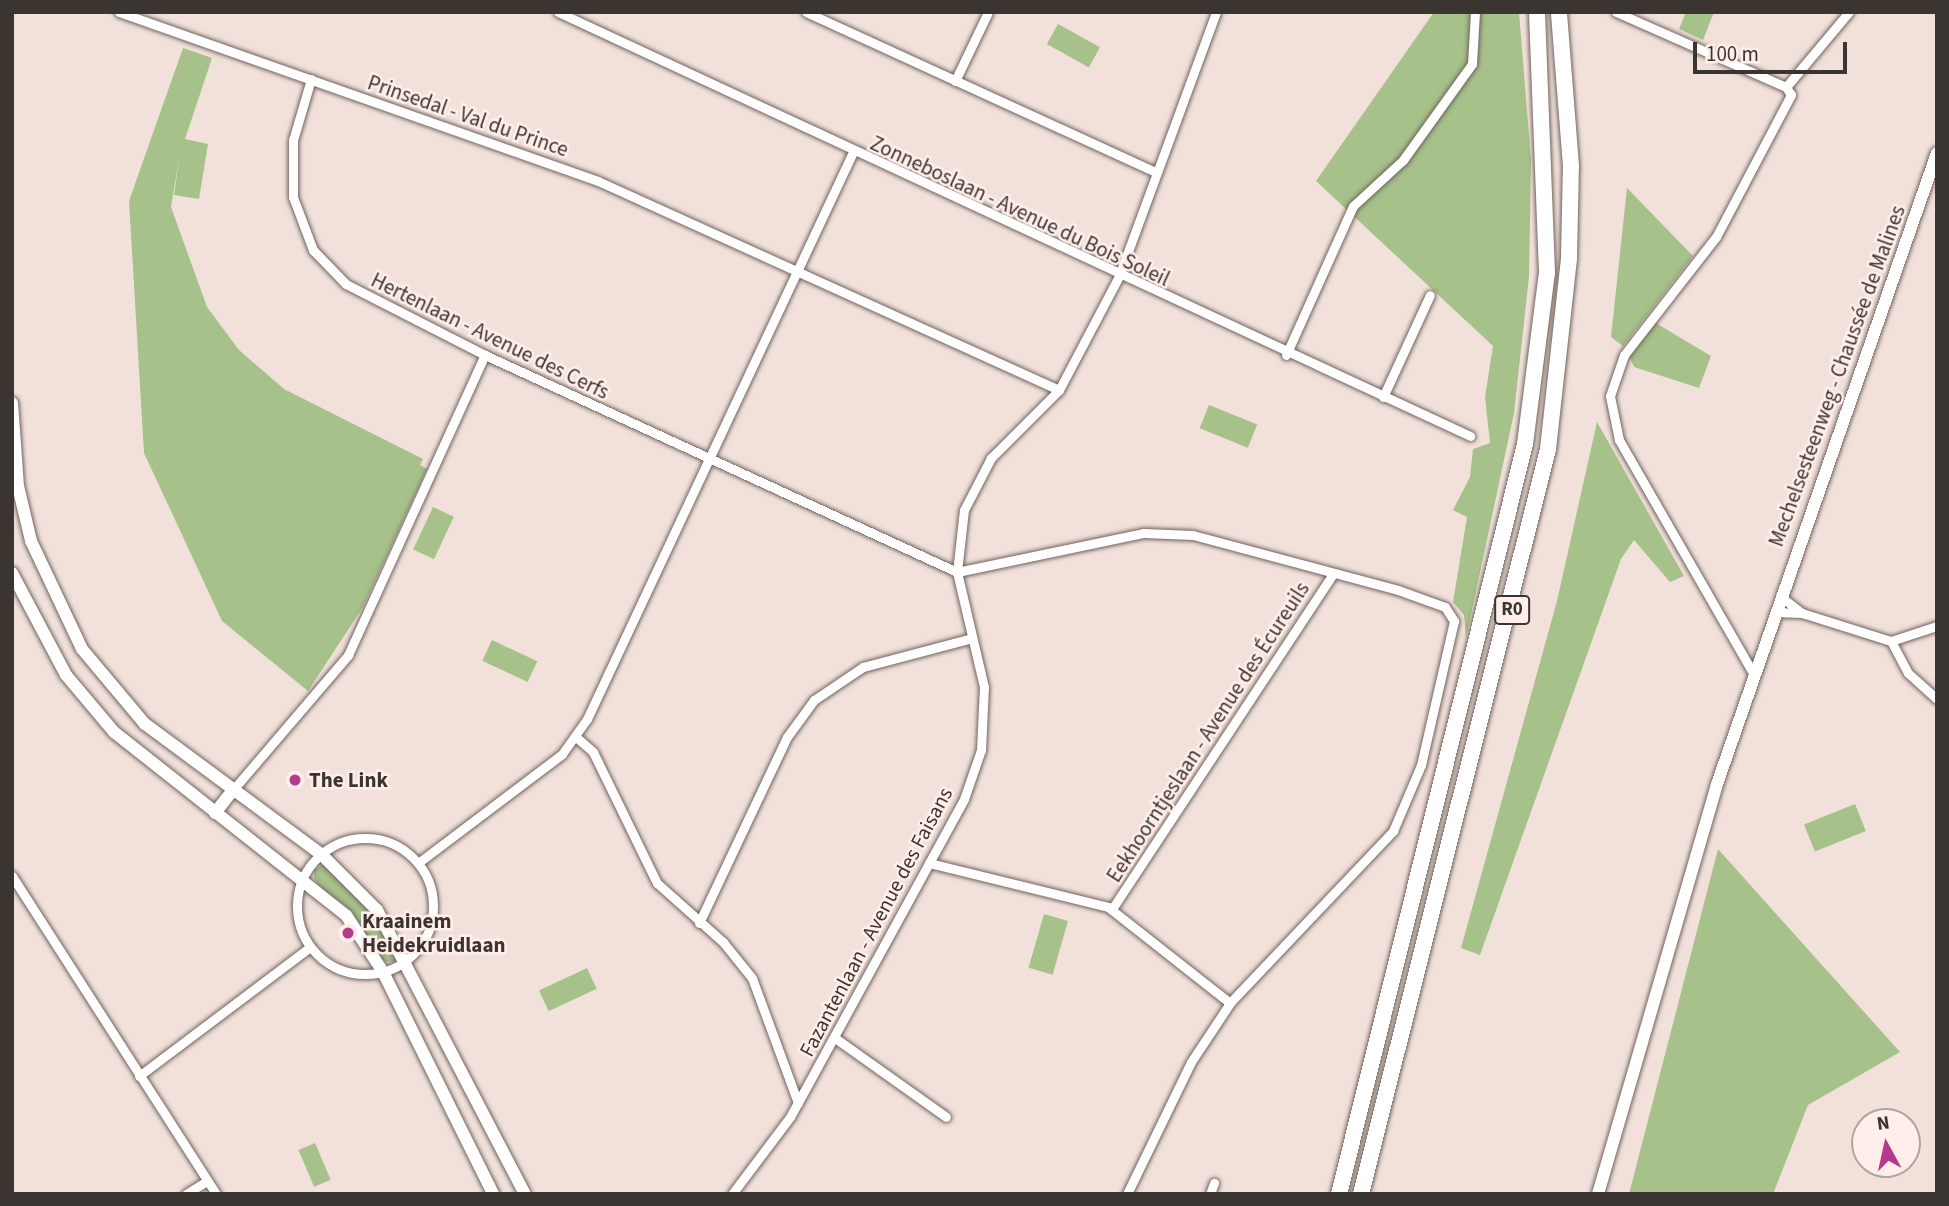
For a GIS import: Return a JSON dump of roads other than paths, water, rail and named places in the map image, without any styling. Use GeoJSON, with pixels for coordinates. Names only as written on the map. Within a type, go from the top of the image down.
{"type":"FeatureCollection","features":[{"type":"Feature","properties":{"kind":"highway","name":"R0"},"geometry":{"type":"LineString","coordinates":[[1339,1194],[1525,444],[1548,224],[1537,12]]}},
{"type":"Feature","properties":{"kind":"highway","name":"R0"},"geometry":{"type":"LineString","coordinates":[[1361,1194],[1548,449],[1569,258],[1571,166],[1559,12]]}},
{"type":"Feature","properties":{"kind":"street","name":"Prinsedal - Val du Prince"},"geometry":{"type":"LineString","coordinates":[[119,12],[588,177],[1059,390]]}},
{"type":"Feature","properties":{"kind":"street","name":"Zonneboslaan - Avenue du Bois Soleil"},"geometry":{"type":"LineString","coordinates":[[558,12],[1286,355],[1470,436]]}},
{"type":"Feature","properties":{"kind":"street"},"geometry":{"type":"LineString","coordinates":[[806,12],[1156,172]]}},
{"type":"Feature","properties":{"kind":"street"},"geometry":{"type":"LineString","coordinates":[[955,81],[988,12]]}},
{"type":"Feature","properties":{"kind":"street","name":"Fazantenlaan - Avenue des Faisans"},"geometry":{"type":"LineString","coordinates":[[732,1194],[798,1103],[964,799],[981,750],[984,687],[957,572],[959,525],[976,480],[1059,390],[1119,276],[1216,12]]}},
{"type":"Feature","properties":{"kind":"street"},"geometry":{"type":"LineString","coordinates":[[1286,355],[1346,220],[1360,195],[1403,160],[1472,64],[1475,12]]}},
{"type":"Feature","properties":{"kind":"street"},"geometry":{"type":"LineString","coordinates":[[1616,12],[1786,86],[1791,95],[1716,237],[1624,355],[1610,396],[1619,440],[1753,673]]}},
{"type":"Feature","properties":{"kind":"street"},"geometry":{"type":"LineString","coordinates":[[1786,86],[1798,80],[1849,12]]}},
{"type":"Feature","properties":{"kind":"street","name":"Hertenlaan - Avenue des Cerfs"},"geometry":{"type":"LineString","coordinates":[[311,79],[291,166],[299,219],[313,250],[359,293],[485,355],[957,572]]}},
{"type":"Feature","properties":{"kind":"street"},"geometry":{"type":"LineString","coordinates":[[418,863],[544,770],[576,737],[710,459],[853,152]]}},
{"type":"Feature","properties":{"kind":"street","name":"Mechelsesteenweg - Chaussée de Malines"},"geometry":{"type":"LineString","coordinates":[[1598,1194],[1753,673],[1937,153]]}},
{"type":"Feature","properties":{"kind":"street"},"geometry":{"type":"LineString","coordinates":[[1383,397],[1430,295]]}},
{"type":"Feature","properties":{"kind":"street"},"geometry":{"type":"LineString","coordinates":[[215,813],[348,655],[485,355]]}},
{"type":"Feature","properties":{"kind":"street"},"geometry":{"type":"LineString","coordinates":[[12,403],[17,499],[44,579],[98,671],[145,724],[322,855],[377,910],[407,959],[525,1194]]}},
{"type":"Feature","properties":{"kind":"street"},"geometry":{"type":"LineString","coordinates":[[957,572],[1144,533],[1193,535],[1445,607],[1454,621],[1421,765],[1393,831],[1230,1003],[1191,1062],[1127,1194]]}},
{"type":"Feature","properties":{"kind":"street"},"geometry":{"type":"LineString","coordinates":[[12,573],[44,640],[94,711],[215,813],[304,877],[346,915],[383,972],[493,1194]]}},
{"type":"Feature","properties":{"kind":"street","name":"Eekhoorntjeslaan - Avenue des Écureuils"},"geometry":{"type":"LineString","coordinates":[[1112,909],[1333,574]]}},
{"type":"Feature","properties":{"kind":"street"},"geometry":{"type":"LineString","coordinates":[[1780,596],[1802,613]]}},
{"type":"Feature","properties":{"kind":"street"},"geometry":{"type":"LineString","coordinates":[[1774,612],[1802,613],[1891,641],[1937,626]]}},
{"type":"Feature","properties":{"kind":"street"},"geometry":{"type":"LineString","coordinates":[[699,923],[787,737],[808,705],[863,667],[972,638]]}},
{"type":"Feature","properties":{"kind":"street"},"geometry":{"type":"LineString","coordinates":[[1891,641],[1908,673],[1937,699]]}},
{"type":"Feature","properties":{"kind":"street"},"geometry":{"type":"LineString","coordinates":[[576,737],[593,752],[657,883],[751,978],[798,1103]]}},
{"type":"Feature","properties":{"kind":"street"},"geometry":{"type":"LineString","coordinates":[[363,837],[400,848],[418,863],[432,896],[432,917],[407,959],[383,972],[340,970],[310,947],[298,920],[304,877],[322,855],[363,837]]}},
{"type":"Feature","properties":{"kind":"street"},"geometry":{"type":"LineString","coordinates":[[929,863],[1112,909],[1230,1003]]}},
{"type":"Feature","properties":{"kind":"street"},"geometry":{"type":"LineString","coordinates":[[12,876],[216,1194]]}},
{"type":"Feature","properties":{"kind":"street"},"geometry":{"type":"LineString","coordinates":[[139,1076],[310,947]]}},
{"type":"Feature","properties":{"kind":"street"},"geometry":{"type":"LineString","coordinates":[[835,1038],[946,1116]]}},
{"type":"Feature","properties":{"kind":"street"},"geometry":{"type":"LineString","coordinates":[[186,1194],[207,1181]]}},
{"type":"Feature","properties":{"kind":"street"},"geometry":{"type":"LineString","coordinates":[[1209,1194],[1214,1183]]}},
{"type":"Feature","properties":{"kind":"place","name":"The Link"},"geometry":{"type":"Point","coordinates":[295,780]}},
{"type":"Feature","properties":{"kind":"place","name":"Kraainem Heidekruidlaan"},"geometry":{"type":"Point","coordinates":[348,933]}}]}
